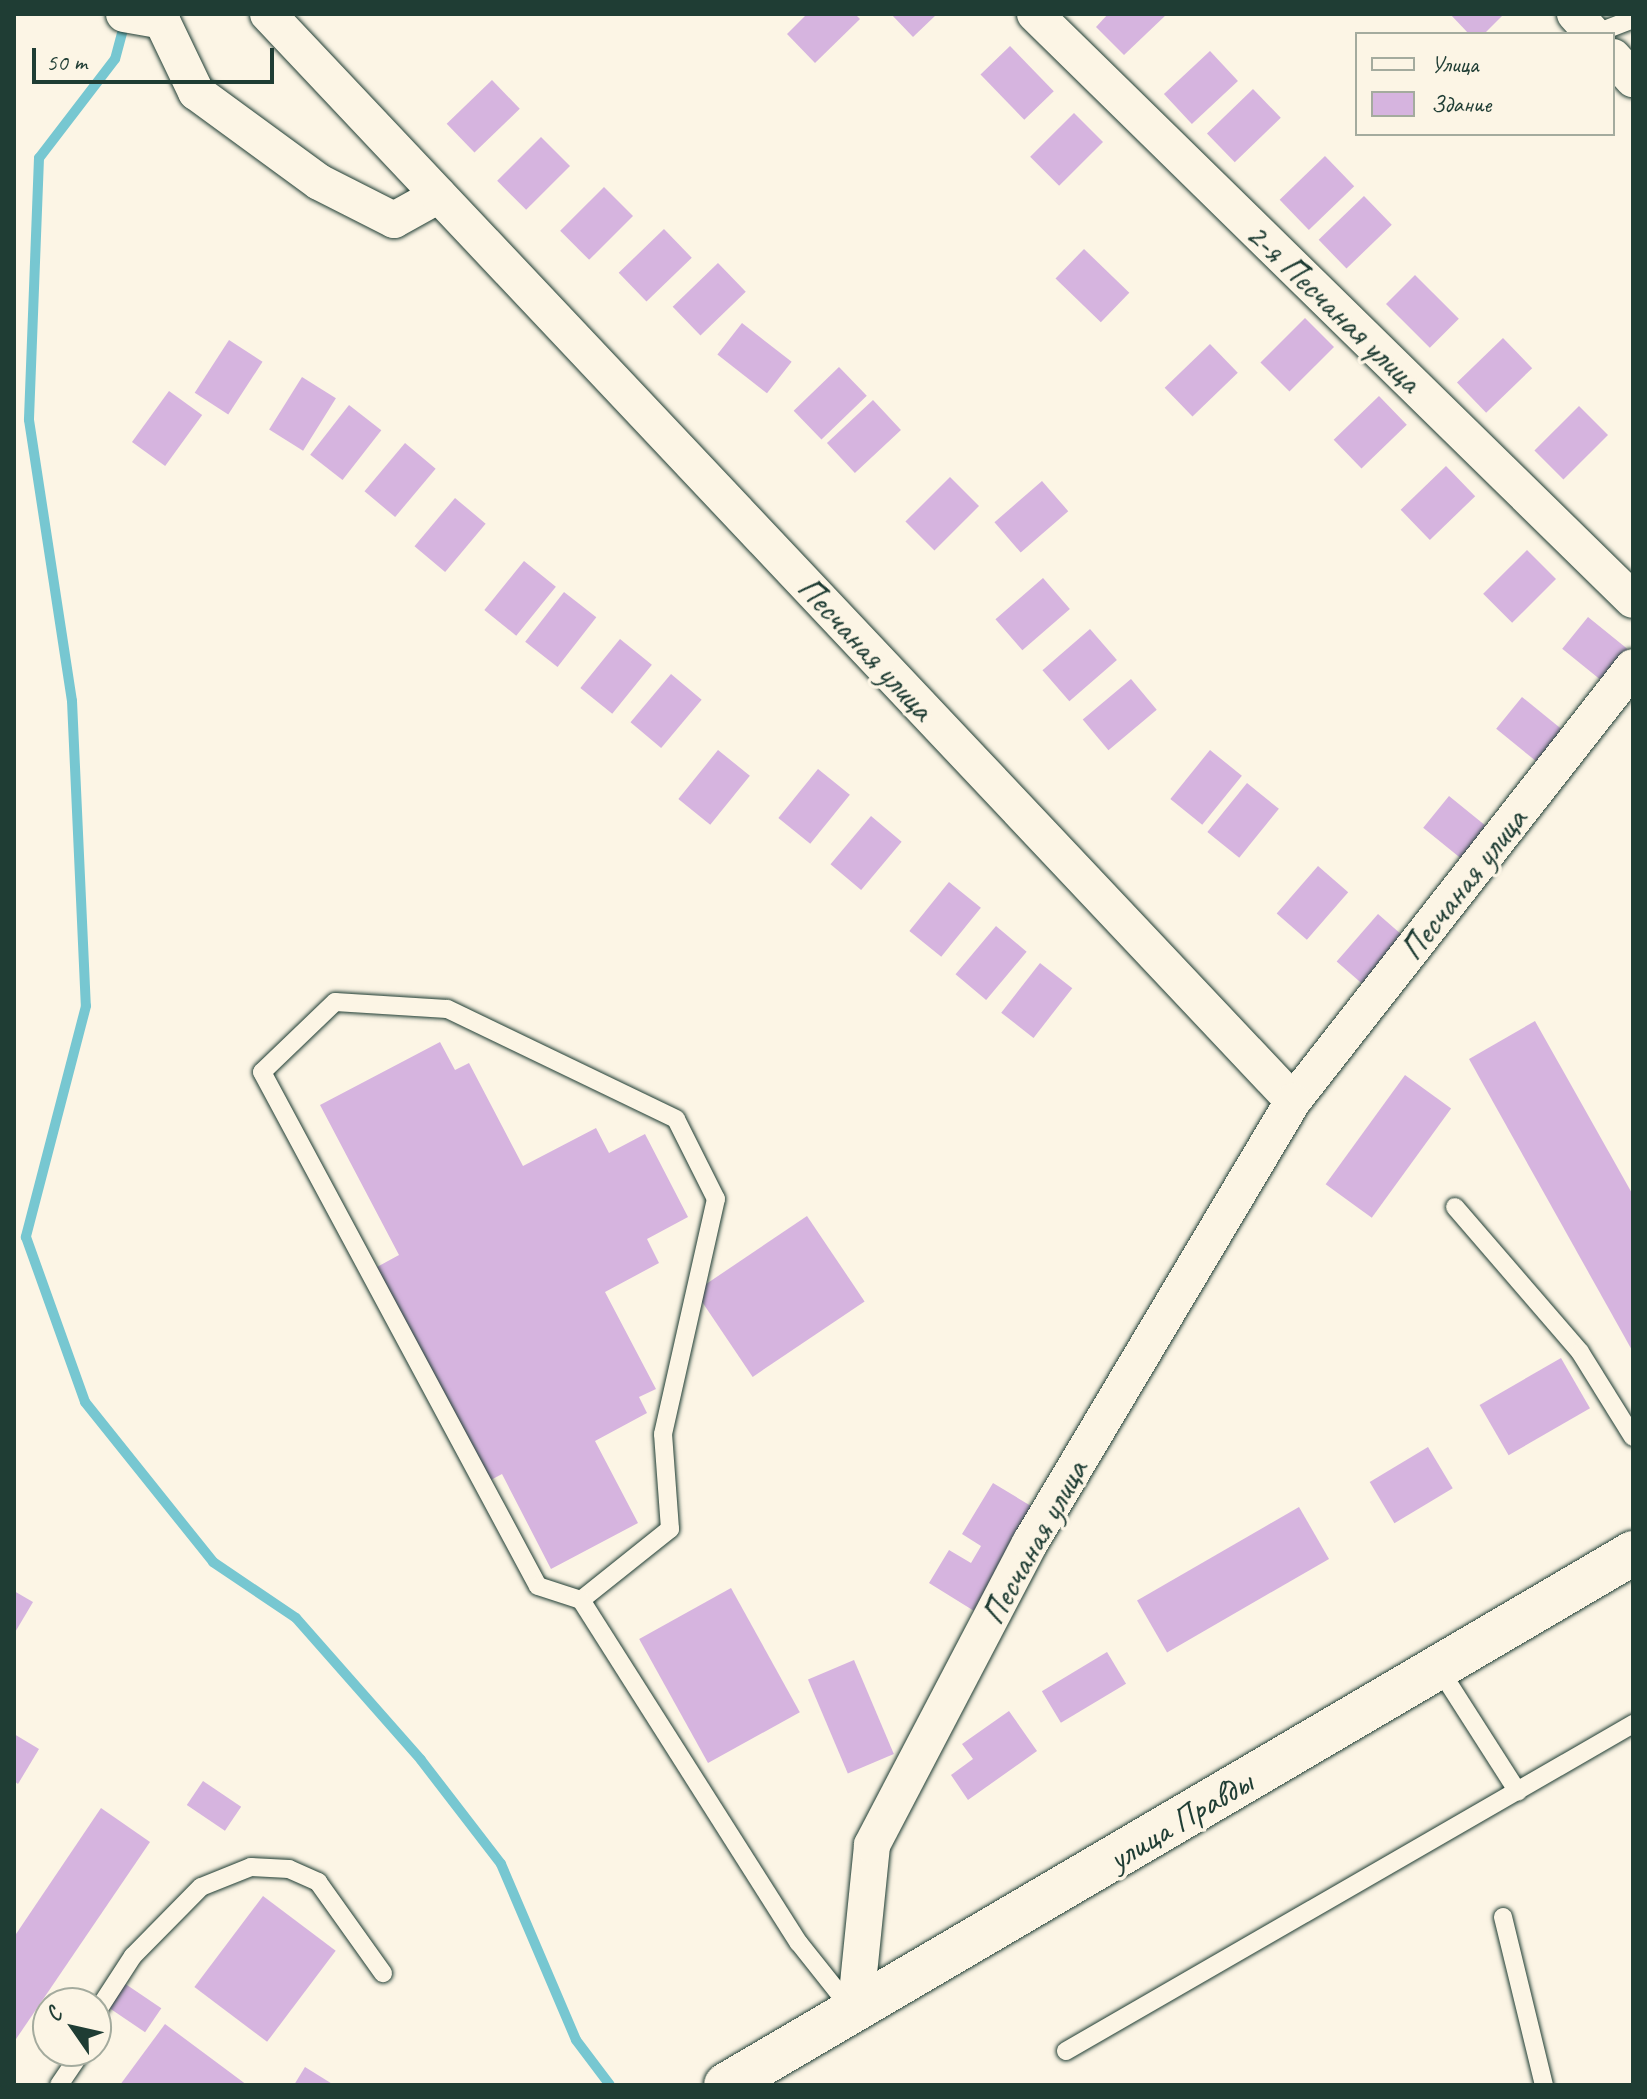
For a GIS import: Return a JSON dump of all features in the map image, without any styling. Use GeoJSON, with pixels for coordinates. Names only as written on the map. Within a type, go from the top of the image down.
{"type":"FeatureCollection","features":[{"type":"Feature","properties":{"kind":"street","name":"Песчаная улица"},"geometry":{"type":"LineString","coordinates":[[268,14],[1293,1101]]}},
{"type":"Feature","properties":{"kind":"street","name":"2-я Песчаная улица"},"geometry":{"type":"LineString","coordinates":[[1035,14],[1633,600]]}},
{"type":"Feature","properties":{"kind":"street"},"geometry":{"type":"LineString","coordinates":[[1575,14],[1591,32]]}},
{"type":"Feature","properties":{"kind":"street"},"geometry":{"type":"LineString","coordinates":[[136,17],[162,21],[196,92],[319,182],[394,220],[439,195]]}},
{"type":"Feature","properties":{"kind":"street"},"geometry":{"type":"LineString","coordinates":[[1615,59],[1633,79]]}},
{"type":"Feature","properties":{"kind":"street","name":"Песчаная улица"},"geometry":{"type":"LineString","coordinates":[[855,2013],[872,1845],[1030,1543],[1293,1101],[1633,667]]}},
{"type":"Feature","properties":{"kind":"street","name":"улица Правды"},"geometry":{"type":"LineString","coordinates":[[726,2085],[855,2013],[1633,1553]]}},
{"type":"Feature","properties":{"kind":"lane"},"geometry":{"type":"LineString","coordinates":[[1598,32],[1633,19]]}},
{"type":"Feature","properties":{"kind":"lane"},"geometry":{"type":"LineString","coordinates":[[581,1600],[670,1529],[663,1434],[716,1199],[676,1119],[447,1009],[335,1002],[262,1072],[538,1586],[581,1600],[791,1930],[855,2013]]}},
{"type":"Feature","properties":{"kind":"lane"},"geometry":{"type":"LineString","coordinates":[[1455,1207],[1580,1352],[1633,1437]]}},
{"type":"Feature","properties":{"kind":"lane"},"geometry":{"type":"LineString","coordinates":[[1438,1667],[1518,1792]]}},
{"type":"Feature","properties":{"kind":"lane"},"geometry":{"type":"LineString","coordinates":[[1066,2051],[1633,1724]]}},
{"type":"Feature","properties":{"kind":"lane"},"geometry":{"type":"LineString","coordinates":[[112,1988],[133,1956],[201,1887],[251,1867],[289,1869],[318,1882],[383,1973]]}},
{"type":"Feature","properties":{"kind":"lane"},"geometry":{"type":"LineString","coordinates":[[1503,1917],[1544,2085]]}},
{"type":"Feature","properties":{"kind":"lane"},"geometry":{"type":"LineString","coordinates":[[59,2085],[71,2067]]}},
{"type":"Feature","properties":{"kind":"building"},"geometry":{"type":"Polygon","coordinates":[[[807,14],[855,14],[860,19],[815,63],[787,34],[807,14]]]}},
{"type":"Feature","properties":{"kind":"building"},"geometry":{"type":"Polygon","coordinates":[[[891,14],[937,14],[913,37],[891,14]]]}},
{"type":"Feature","properties":{"kind":"building"},"geometry":{"type":"Polygon","coordinates":[[[1108,14],[1167,14],[1124,55],[1096,27],[1108,14]]]}},
{"type":"Feature","properties":{"kind":"building"},"geometry":{"type":"Polygon","coordinates":[[[1450,14],[1504,14],[1486,32],[1467,32],[1450,14]]]}},
{"type":"Feature","properties":{"kind":"building"},"geometry":{"type":"Polygon","coordinates":[[[1010,46],[1054,91],[1024,120],[981,74],[1010,46]]]}},
{"type":"Feature","properties":{"kind":"building"},"geometry":{"type":"Polygon","coordinates":[[[1210,51],[1238,81],[1192,124],[1164,94],[1210,51]]]}},
{"type":"Feature","properties":{"kind":"building"},"geometry":{"type":"Polygon","coordinates":[[[492,80],[520,109],[474,153],[447,124],[492,80]]]}},
{"type":"Feature","properties":{"kind":"building"},"geometry":{"type":"Polygon","coordinates":[[[1253,89],[1281,118],[1235,162],[1207,133],[1253,89]]]}},
{"type":"Feature","properties":{"kind":"building"},"geometry":{"type":"Polygon","coordinates":[[[1074,113],[1103,142],[1059,186],[1030,157],[1074,113]]]}},
{"type":"Feature","properties":{"kind":"building"},"geometry":{"type":"Polygon","coordinates":[[[541,137],[570,166],[526,210],[497,181],[541,137]]]}},
{"type":"Feature","properties":{"kind":"building"},"geometry":{"type":"Polygon","coordinates":[[[1325,156],[1354,186],[1309,230],[1280,200],[1325,156]]]}},
{"type":"Feature","properties":{"kind":"building"},"geometry":{"type":"Polygon","coordinates":[[[604,187],[633,216],[589,260],[560,231],[604,187]]]}},
{"type":"Feature","properties":{"kind":"building"},"geometry":{"type":"Polygon","coordinates":[[[1364,196],[1392,225],[1346,269],[1319,240],[1364,196]]]}},
{"type":"Feature","properties":{"kind":"building"},"geometry":{"type":"Polygon","coordinates":[[[664,229],[692,258],[646,302],[619,273],[664,229]]]}},
{"type":"Feature","properties":{"kind":"building"},"geometry":{"type":"Polygon","coordinates":[[[1084,249],[1129,293],[1101,322],[1056,278],[1084,249]]]}},
{"type":"Feature","properties":{"kind":"building"},"geometry":{"type":"Polygon","coordinates":[[[718,263],[746,292],[700,336],[673,307],[718,263]]]}},
{"type":"Feature","properties":{"kind":"building"},"geometry":{"type":"Polygon","coordinates":[[[1415,275],[1459,319],[1430,348],[1386,304],[1415,275]]]}},
{"type":"Feature","properties":{"kind":"building"},"geometry":{"type":"Polygon","coordinates":[[[1305,318],[1334,347],[1289,392],[1260,363],[1305,318]]]}},
{"type":"Feature","properties":{"kind":"building"},"geometry":{"type":"Polygon","coordinates":[[[742,323],[792,362],[767,393],[717,355],[742,323]]]}},
{"type":"Feature","properties":{"kind":"building"},"geometry":{"type":"Polygon","coordinates":[[[1503,338],[1532,368],[1486,413],[1457,382],[1503,338]]]}},
{"type":"Feature","properties":{"kind":"building"},"geometry":{"type":"Polygon","coordinates":[[[229,340],[263,362],[228,415],[195,393],[229,340]]]}},
{"type":"Feature","properties":{"kind":"building"},"geometry":{"type":"Polygon","coordinates":[[[1210,344],[1238,373],[1192,417],[1165,388],[1210,344]]]}},
{"type":"Feature","properties":{"kind":"building"},"geometry":{"type":"Polygon","coordinates":[[[839,367],[867,396],[821,440],[794,411],[839,367]]]}},
{"type":"Feature","properties":{"kind":"building"},"geometry":{"type":"Polygon","coordinates":[[[302,377],[336,398],[303,451],[269,430],[302,377]]]}},
{"type":"Feature","properties":{"kind":"building"},"geometry":{"type":"Polygon","coordinates":[[[169,391],[202,415],[165,466],[132,442],[169,391]]]}},
{"type":"Feature","properties":{"kind":"building"},"geometry":{"type":"Polygon","coordinates":[[[1379,396],[1407,425],[1361,469],[1334,440],[1379,396]]]}},
{"type":"Feature","properties":{"kind":"building"},"geometry":{"type":"Polygon","coordinates":[[[873,400],[901,430],[855,473],[827,443],[873,400]]]}},
{"type":"Feature","properties":{"kind":"building"},"geometry":{"type":"Polygon","coordinates":[[[349,405],[381,430],[343,480],[310,455],[349,405]]]}},
{"type":"Feature","properties":{"kind":"building"},"geometry":{"type":"Polygon","coordinates":[[[1579,406],[1608,435],[1563,480],[1534,451],[1579,406]]]}},
{"type":"Feature","properties":{"kind":"building"},"geometry":{"type":"Polygon","coordinates":[[[405,443],[436,469],[395,517],[365,491],[405,443]]]}},
{"type":"Feature","properties":{"kind":"building"},"geometry":{"type":"Polygon","coordinates":[[[1446,466],[1475,496],[1430,540],[1401,510],[1446,466]]]}},
{"type":"Feature","properties":{"kind":"building"},"geometry":{"type":"Polygon","coordinates":[[[950,477],[979,506],[934,551],[905,522],[950,477]]]}},
{"type":"Feature","properties":{"kind":"building"},"geometry":{"type":"Polygon","coordinates":[[[1042,481],[1068,511],[1021,553],[994,522],[1042,481]]]}},
{"type":"Feature","properties":{"kind":"building"},"geometry":{"type":"Polygon","coordinates":[[[455,498],[486,524],[445,572],[415,546],[455,498]]]}},
{"type":"Feature","properties":{"kind":"building"},"geometry":{"type":"Polygon","coordinates":[[[1527,550],[1556,579],[1512,623],[1483,594],[1527,550]]]}},
{"type":"Feature","properties":{"kind":"building"},"geometry":{"type":"Polygon","coordinates":[[[524,561],[556,587],[516,636],[484,610],[524,561]]]}},
{"type":"Feature","properties":{"kind":"building"},"geometry":{"type":"Polygon","coordinates":[[[1043,578],[1070,609],[1022,650],[995,619],[1043,578]]]}},
{"type":"Feature","properties":{"kind":"building"},"geometry":{"type":"Polygon","coordinates":[[[564,592],[596,617],[558,667],[525,642],[564,592]]]}},
{"type":"Feature","properties":{"kind":"building"},"geometry":{"type":"Polygon","coordinates":[[[1588,617],[1633,653],[1607,685],[1562,649],[1588,617]]]}},
{"type":"Feature","properties":{"kind":"building"},"geometry":{"type":"Polygon","coordinates":[[[1090,629],[1117,660],[1069,701],[1042,670],[1090,629]]]}},
{"type":"Feature","properties":{"kind":"building"},"geometry":{"type":"Polygon","coordinates":[[[620,639],[652,665],[612,714],[580,688],[620,639]]]}},
{"type":"Feature","properties":{"kind":"building"},"geometry":{"type":"Polygon","coordinates":[[[671,674],[702,700],[661,748],[631,722],[671,674]]]}},
{"type":"Feature","properties":{"kind":"building"},"geometry":{"type":"Polygon","coordinates":[[[1131,679],[1157,710],[1108,750],[1083,719],[1131,679]]]}},
{"type":"Feature","properties":{"kind":"building"},"geometry":{"type":"Polygon","coordinates":[[[1522,697],[1571,737],[1545,769],[1496,729],[1522,697]]]}},
{"type":"Feature","properties":{"kind":"building"},"geometry":{"type":"Polygon","coordinates":[[[718,750],[750,776],[710,825],[678,799],[718,750]]]}},
{"type":"Feature","properties":{"kind":"building"},"geometry":{"type":"Polygon","coordinates":[[[1210,750],[1242,776],[1202,825],[1170,799],[1210,750]]]}},
{"type":"Feature","properties":{"kind":"building"},"geometry":{"type":"Polygon","coordinates":[[[818,769],[850,795],[810,844],[778,818],[818,769]]]}},
{"type":"Feature","properties":{"kind":"building"},"geometry":{"type":"Polygon","coordinates":[[[1247,783],[1279,809],[1239,858],[1207,832],[1247,783]]]}},
{"type":"Feature","properties":{"kind":"building"},"geometry":{"type":"Polygon","coordinates":[[[1449,796],[1498,836],[1472,868],[1423,828],[1449,796]]]}},
{"type":"Feature","properties":{"kind":"building"},"geometry":{"type":"Polygon","coordinates":[[[871,816],[902,842],[861,890],[831,864],[871,816]]]}},
{"type":"Feature","properties":{"kind":"building"},"geometry":{"type":"Polygon","coordinates":[[[1318,866],[1348,892],[1307,940],[1277,914],[1318,866]]]}},
{"type":"Feature","properties":{"kind":"building"},"geometry":{"type":"Polygon","coordinates":[[[949,882],[981,908],[941,957],[909,931],[949,882]]]}},
{"type":"Feature","properties":{"kind":"building"},"geometry":{"type":"Polygon","coordinates":[[[1378,914],[1409,941],[1368,988],[1337,962],[1378,914]]]}},
{"type":"Feature","properties":{"kind":"building"},"geometry":{"type":"Polygon","coordinates":[[[996,926],[1027,952],[986,1000],[956,974],[996,926]]]}},
{"type":"Feature","properties":{"kind":"building"},"geometry":{"type":"Polygon","coordinates":[[[1040,963],[1072,988],[1034,1038],[1001,1013],[1040,963]]]}},
{"type":"Feature","properties":{"kind":"building"},"geometry":{"type":"Polygon","coordinates":[[[1535,1021],[1633,1195],[1633,1352],[1469,1059],[1535,1021]]]}},
{"type":"Feature","properties":{"kind":"building"},"geometry":{"type":"Polygon","coordinates":[[[440,1042],[455,1070],[469,1063],[523,1166],[596,1128],[609,1153],[645,1134],[688,1217],[647,1239],[659,1263],[605,1292],[656,1389],[639,1397],[647,1413],[595,1441],[638,1523],[551,1569],[502,1474],[489,1481],[377,1267],[399,1255],[320,1105],[440,1042]]]}},
{"type":"Feature","properties":{"kind":"building"},"geometry":{"type":"Polygon","coordinates":[[[1405,1075],[1451,1109],[1372,1218],[1326,1184],[1405,1075]]]}},
{"type":"Feature","properties":{"kind":"building"},"geometry":{"type":"Polygon","coordinates":[[[807,1216],[865,1301],[753,1377],[695,1291],[807,1216]]]}},
{"type":"Feature","properties":{"kind":"building"},"geometry":{"type":"Polygon","coordinates":[[[1561,1358],[1590,1408],[1509,1455],[1480,1405],[1561,1358]]]}},
{"type":"Feature","properties":{"kind":"building"},"geometry":{"type":"Polygon","coordinates":[[[1428,1447],[1453,1488],[1394,1523],[1370,1482],[1428,1447]]]}},
{"type":"Feature","properties":{"kind":"building"},"geometry":{"type":"Polygon","coordinates":[[[993,1483],[1041,1512],[979,1614],[929,1583],[949,1550],[971,1563],[981,1546],[962,1534],[993,1483]]]}},
{"type":"Feature","properties":{"kind":"building"},"geometry":{"type":"Polygon","coordinates":[[[1299,1507],[1329,1559],[1167,1652],[1137,1600],[1299,1507]]]}},
{"type":"Feature","properties":{"kind":"building"},"geometry":{"type":"Polygon","coordinates":[[[731,1588],[800,1712],[708,1763],[639,1639],[731,1588]]]}},
{"type":"Feature","properties":{"kind":"building"},"geometry":{"type":"Polygon","coordinates":[[[14,1591],[33,1602],[14,1634],[14,1591]]]}},
{"type":"Feature","properties":{"kind":"building"},"geometry":{"type":"Polygon","coordinates":[[[1107,1652],[1126,1684],[1061,1723],[1042,1691],[1107,1652]]]}},
{"type":"Feature","properties":{"kind":"building"},"geometry":{"type":"Polygon","coordinates":[[[854,1660],[894,1754],[848,1773],[808,1680],[854,1660]]]}},
{"type":"Feature","properties":{"kind":"building"},"geometry":{"type":"Polygon","coordinates":[[[1009,1711],[1037,1751],[968,1800],[951,1775],[973,1759],[962,1744],[1009,1711]]]}},
{"type":"Feature","properties":{"kind":"building"},"geometry":{"type":"Polygon","coordinates":[[[14,1734],[39,1749],[18,1784],[14,1781],[14,1734]]]}},
{"type":"Feature","properties":{"kind":"building"},"geometry":{"type":"Polygon","coordinates":[[[203,1781],[241,1807],[225,1831],[187,1805],[203,1781]]]}},
{"type":"Feature","properties":{"kind":"building"},"geometry":{"type":"Polygon","coordinates":[[[101,1808],[150,1842],[51,1987],[32,1987],[32,2016],[14,2042],[14,1937],[101,1808]]]}},
{"type":"Feature","properties":{"kind":"building"},"geometry":{"type":"Polygon","coordinates":[[[263,1896],[336,1951],[267,2042],[194,1987],[263,1896]]]}},
{"type":"Feature","properties":{"kind":"building"},"geometry":{"type":"Polygon","coordinates":[[[124,1983],[161,2008],[145,2032],[112,2010],[112,2001],[124,1983]]]}},
{"type":"Feature","properties":{"kind":"building"},"geometry":{"type":"Polygon","coordinates":[[[165,2024],[247,2085],[120,2085],[165,2024]]]}},
{"type":"Feature","properties":{"kind":"building"},"geometry":{"type":"Polygon","coordinates":[[[305,2067],[334,2085],[294,2085],[305,2067]]]}},
{"type":"Feature","properties":{"kind":"waterway"},"geometry":{"type":"LineString","coordinates":[[125,22],[115,59],[39,158],[29,420],[72,701],[86,1006],[26,1237],[85,1402],[213,1562],[296,1618],[421,1760],[501,1864],[576,2040],[610,2085]]}}]}
